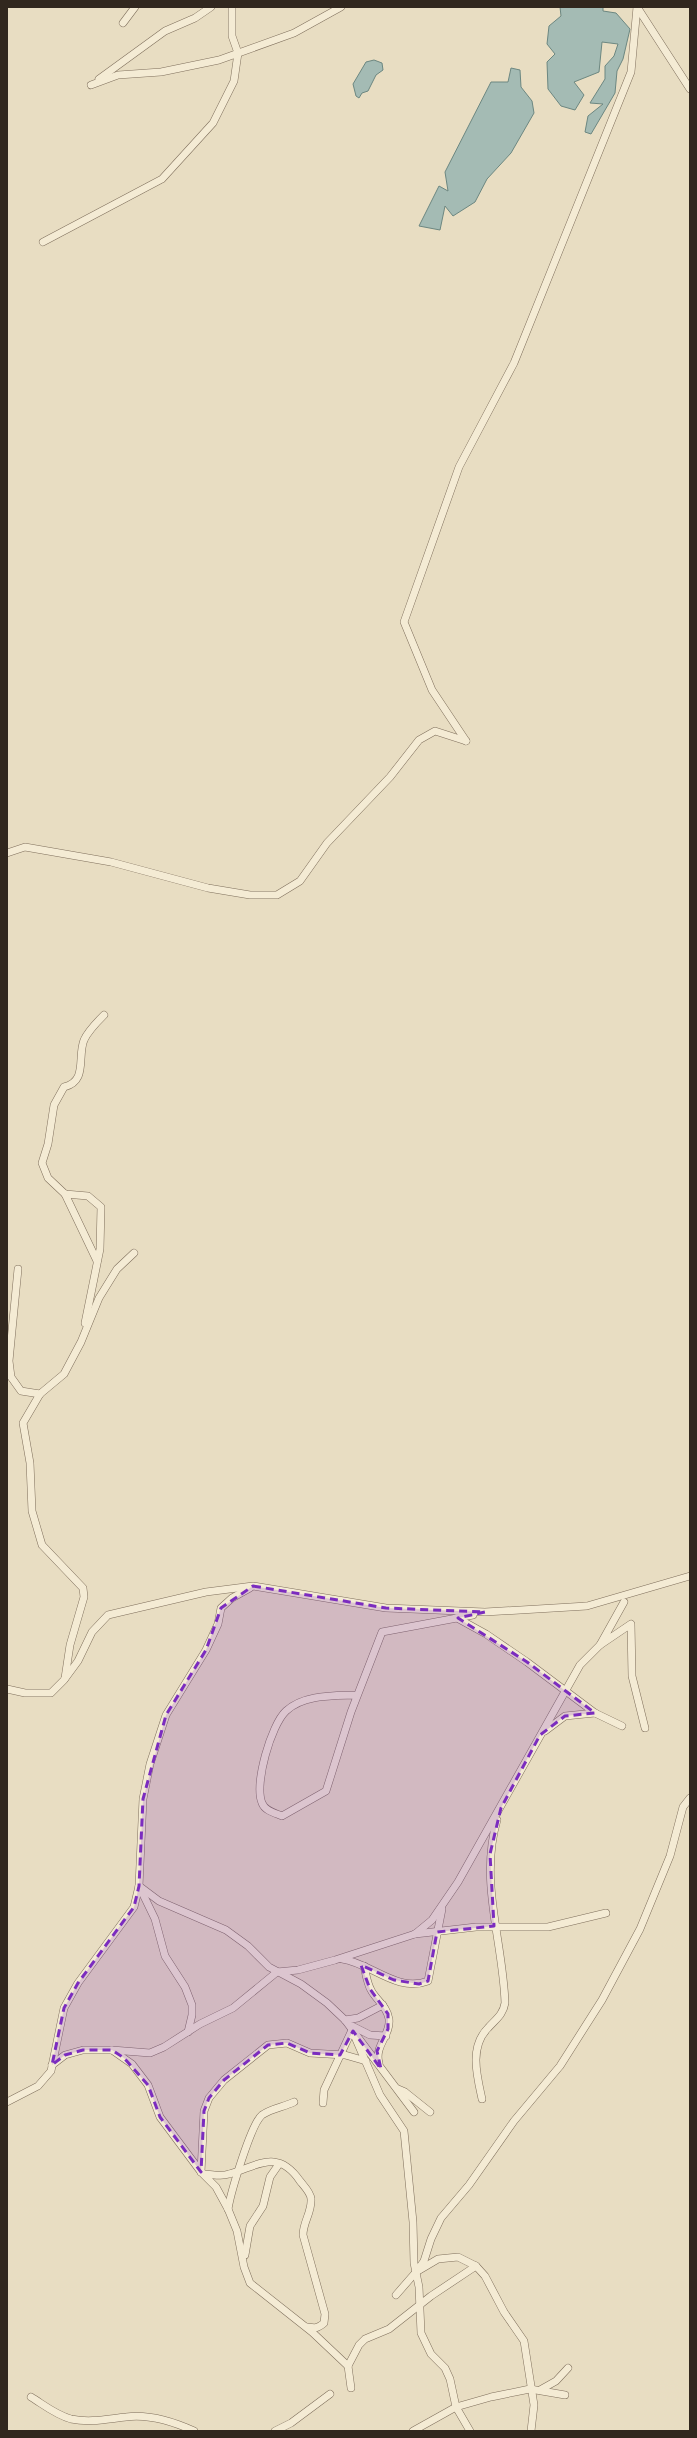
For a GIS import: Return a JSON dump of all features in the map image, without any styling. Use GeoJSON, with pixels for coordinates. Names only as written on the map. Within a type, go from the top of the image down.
{"type":"FeatureCollection","features":[{"type":"Feature","properties":{"kind":"street"},"geometry":{"type":"LineString","coordinates":[[123,23],[135,7]]}},
{"type":"Feature","properties":{"kind":"street"},"geometry":{"type":"LineString","coordinates":[[211,7],[195,18],[165,31],[91,85],[118,75],[161,72],[219,60],[294,33],[341,7]]}},
{"type":"Feature","properties":{"kind":"street"},"geometry":{"type":"LineString","coordinates":[[43,242],[162,179],[212,123],[234,81],[238,53],[232,36],[232,7]]}},
{"type":"Feature","properties":{"kind":"street"},"geometry":{"type":"LineString","coordinates":[[637,7],[690,88]]}},
{"type":"Feature","properties":{"kind":"street"},"geometry":{"type":"LineString","coordinates":[[7,853],[25,847],[112,862],[208,888],[250,896],[277,895],[300,881],[326,843],[390,778],[419,740],[435,731],[466,740],[432,690],[404,622],[459,467],[514,363],[631,72],[637,7]]}},
{"type":"Feature","properties":{"kind":"street"},"geometry":{"type":"LineString","coordinates":[[98,1261],[65,1194],[48,1178],[42,1163],[48,1144],[54,1105],[64,1087],[72,1085],[81,1074],[80,1054],[84,1038],[104,1015]]}},
{"type":"Feature","properties":{"kind":"street"},"geometry":{"type":"LineString","coordinates":[[65,1194],[88,1196],[102,1207],[98,1261],[80,1345]]}},
{"type":"Feature","properties":{"kind":"street"},"geometry":{"type":"LineString","coordinates":[[64,1680],[70,1645],[84,1597],[82,1588],[42,1545],[32,1511],[30,1463],[23,1423],[40,1394],[64,1374],[80,1345],[99,1298],[117,1269],[134,1253]]}},
{"type":"Feature","properties":{"kind":"street"},"geometry":{"type":"LineString","coordinates":[[18,1269],[9,1361],[11,1377],[21,1391],[40,1394]]}},
{"type":"Feature","properties":{"kind":"street"},"geometry":{"type":"LineString","coordinates":[[7,1689],[25,1693],[51,1693],[64,1680],[78,1661],[92,1632],[108,1615],[206,1592],[253,1586],[386,1608],[486,1612],[587,1606],[690,1576]]}},
{"type":"Feature","properties":{"kind":"street"},"geometry":{"type":"LineString","coordinates":[[10,2100],[38,2086],[50,2071],[64,2008],[78,1983],[134,1907],[139,1886],[143,1799],[150,1764],[166,1715],[206,1650],[218,1624],[222,1608],[232,1598],[253,1586]]}},
{"type":"Feature","properties":{"kind":"street"},"geometry":{"type":"LineString","coordinates":[[600,1645],[624,1602]]}},
{"type":"Feature","properties":{"kind":"street"},"geometry":{"type":"LineString","coordinates":[[357,1695],[329,1696],[306,1700],[287,1710],[275,1725],[264,1762],[260,1794],[262,1805],[269,1812],[282,1816],[326,1791],[357,1695],[382,1632],[486,1612]]}},
{"type":"Feature","properties":{"kind":"street"},"geometry":{"type":"LineString","coordinates":[[457,1618],[486,1634],[566,1690],[595,1713],[622,1726]]}},
{"type":"Feature","properties":{"kind":"street"},"geometry":{"type":"LineString","coordinates":[[415,1934],[442,1908],[501,1808],[580,1665],[600,1645],[631,1624],[632,1676],[645,1728]]}},
{"type":"Feature","properties":{"kind":"street"},"geometry":{"type":"LineString","coordinates":[[540,1735],[565,1716],[595,1713]]}},
{"type":"Feature","properties":{"kind":"street"},"geometry":{"type":"LineString","coordinates":[[396,2295],[416,2272],[424,2260],[431,2239],[441,2218],[469,2185],[514,2121],[560,2066],[602,2000],[640,1929],[670,1856],[683,1807],[690,1798]]}},
{"type":"Feature","properties":{"kind":"street"},"geometry":{"type":"LineString","coordinates":[[482,2099],[475,2071],[477,2051],[485,2032],[501,2015],[505,2003],[494,1926],[490,1854],[501,1808]]}},
{"type":"Feature","properties":{"kind":"street"},"geometry":{"type":"LineString","coordinates":[[139,1886],[159,1901],[226,1930],[277,1972],[300,1984],[327,2003],[346,2022],[414,2112]]}},
{"type":"Feature","properties":{"kind":"street"},"geometry":{"type":"LineString","coordinates":[[139,1886],[155,1919],[165,1956],[185,1987],[192,2005],[192,2015],[188,2033]]}},
{"type":"Feature","properties":{"kind":"street"},"geometry":{"type":"LineString","coordinates":[[339,1958],[357,1962],[402,1983],[419,1984],[428,1981],[442,1908]]}},
{"type":"Feature","properties":{"kind":"street"},"geometry":{"type":"LineString","coordinates":[[52,2065],[64,2055],[83,2050],[112,2050],[150,2053],[188,2033],[200,2024],[233,2008],[277,1972],[298,1970],[415,1934],[494,1926],[548,1927],[606,1913]]}},
{"type":"Feature","properties":{"kind":"street"},"geometry":{"type":"LineString","coordinates":[[364,1966],[370,1989],[383,2005],[389,2021],[386,2036],[377,2051],[381,2069]]}},
{"type":"Feature","properties":{"kind":"street"},"geometry":{"type":"LineString","coordinates":[[346,2022],[358,2018],[383,2005]]}},
{"type":"Feature","properties":{"kind":"street"},"geometry":{"type":"LineString","coordinates":[[346,2022],[364,2033],[386,2036]]}},
{"type":"Feature","properties":{"kind":"street"},"geometry":{"type":"LineString","coordinates":[[323,2103],[324,2090],[352,2030]]}},
{"type":"Feature","properties":{"kind":"street"},"geometry":{"type":"LineString","coordinates":[[352,2030],[380,2095],[404,2131],[413,2222],[421,2333],[423,2341],[447,2374],[456,2407],[470,2431]]}},
{"type":"Feature","properties":{"kind":"street"},"geometry":{"type":"LineString","coordinates":[[203,2173],[204,2111],[209,2098],[224,2080],[247,2060],[268,2045],[287,2043],[321,2055],[340,2055],[365,2060],[381,2069]]}},
{"type":"Feature","properties":{"kind":"street"},"geometry":{"type":"LineString","coordinates":[[112,2050],[132,2064],[148,2085],[160,2117],[203,2173],[216,2187],[228,2209],[237,2231],[244,2267],[253,2286],[306,2327],[348,2366]]}},
{"type":"Feature","properties":{"kind":"street"},"geometry":{"type":"LineString","coordinates":[[396,2088],[405,2092],[430,2112]]}},
{"type":"Feature","properties":{"kind":"street"},"geometry":{"type":"LineString","coordinates":[[228,2209],[249,2139],[261,2116],[294,2102]]}},
{"type":"Feature","properties":{"kind":"street"},"geometry":{"type":"LineString","coordinates":[[203,2173],[227,2175],[241,2168],[263,2162],[279,2164],[292,2171],[311,2197],[311,2205],[303,2227],[303,2235],[325,2314],[324,2324],[320,2327],[316,2329],[306,2327]]}},
{"type":"Feature","properties":{"kind":"street"},"geometry":{"type":"LineString","coordinates":[[244,2267],[250,2226],[263,2206],[270,2178],[279,2164]]}},
{"type":"Feature","properties":{"kind":"street"},"geometry":{"type":"LineString","coordinates":[[416,2272],[438,2259],[458,2257],[476,2266],[485,2276],[504,2312],[524,2341],[530,2389],[534,2405],[531,2431]]}},
{"type":"Feature","properties":{"kind":"street"},"geometry":{"type":"LineString","coordinates":[[351,2388],[348,2366],[358,2345],[365,2339],[389,2329],[431,2296],[476,2266]]}},
{"type":"Feature","properties":{"kind":"street"},"geometry":{"type":"LineString","coordinates":[[540,2390],[556,2381],[568,2368]]}},
{"type":"Feature","properties":{"kind":"street"},"geometry":{"type":"LineString","coordinates":[[413,2431],[456,2407],[530,2389],[566,2395]]}},
{"type":"Feature","properties":{"kind":"street"},"geometry":{"type":"LineString","coordinates":[[275,2431],[292,2424],[330,2394]]}},
{"type":"Feature","properties":{"kind":"street"},"geometry":{"type":"LineString","coordinates":[[31,2397],[58,2414],[71,2419],[88,2421],[127,2416],[153,2418],[194,2431]]}},
{"type":"Feature","properties":{"kind":"highlighted area"},"geometry":{"type":"Polygon","coordinates":[[[253,1586],[386,1608],[485,1612],[458,1618],[527,1662],[595,1713],[565,1716],[540,1735],[501,1808],[490,1854],[494,1926],[437,1932],[428,1981],[419,1984],[394,1980],[361,1965],[370,1989],[388,2014],[388,2029],[377,2051],[381,2069],[353,2031],[340,2055],[310,2053],[287,2043],[268,2045],[224,2080],[209,2098],[204,2111],[201,2172],[160,2117],[148,2085],[124,2058],[112,2050],[83,2050],[65,2055],[52,2065],[64,2008],[78,1983],[134,1907],[139,1886],[143,1799],[166,1715],[206,1650],[221,1608],[253,1586]]]}},
{"type":"Feature","properties":{"kind":"water"},"geometry":{"type":"Polygon","coordinates":[[[560,7],[603,7],[603,11],[616,13],[630,29],[623,59],[617,71],[615,93],[591,134],[585,132],[588,116],[603,104],[590,103],[605,79],[605,66],[614,56],[618,44],[602,42],[599,72],[574,82],[584,95],[575,110],[561,106],[548,89],[547,62],[555,54],[547,44],[549,26],[561,16],[560,7]]]}},
{"type":"Feature","properties":{"kind":"water"},"geometry":{"type":"Polygon","coordinates":[[[374,60],[382,63],[383,70],[376,75],[368,91],[362,93],[359,98],[356,96],[353,84],[366,62],[374,60]]]}},
{"type":"Feature","properties":{"kind":"water"},"geometry":{"type":"Polygon","coordinates":[[[511,68],[520,70],[521,87],[532,101],[534,113],[511,153],[487,179],[475,202],[453,216],[445,206],[440,230],[419,226],[439,186],[448,191],[445,172],[491,82],[508,82],[511,68]]]}}]}
